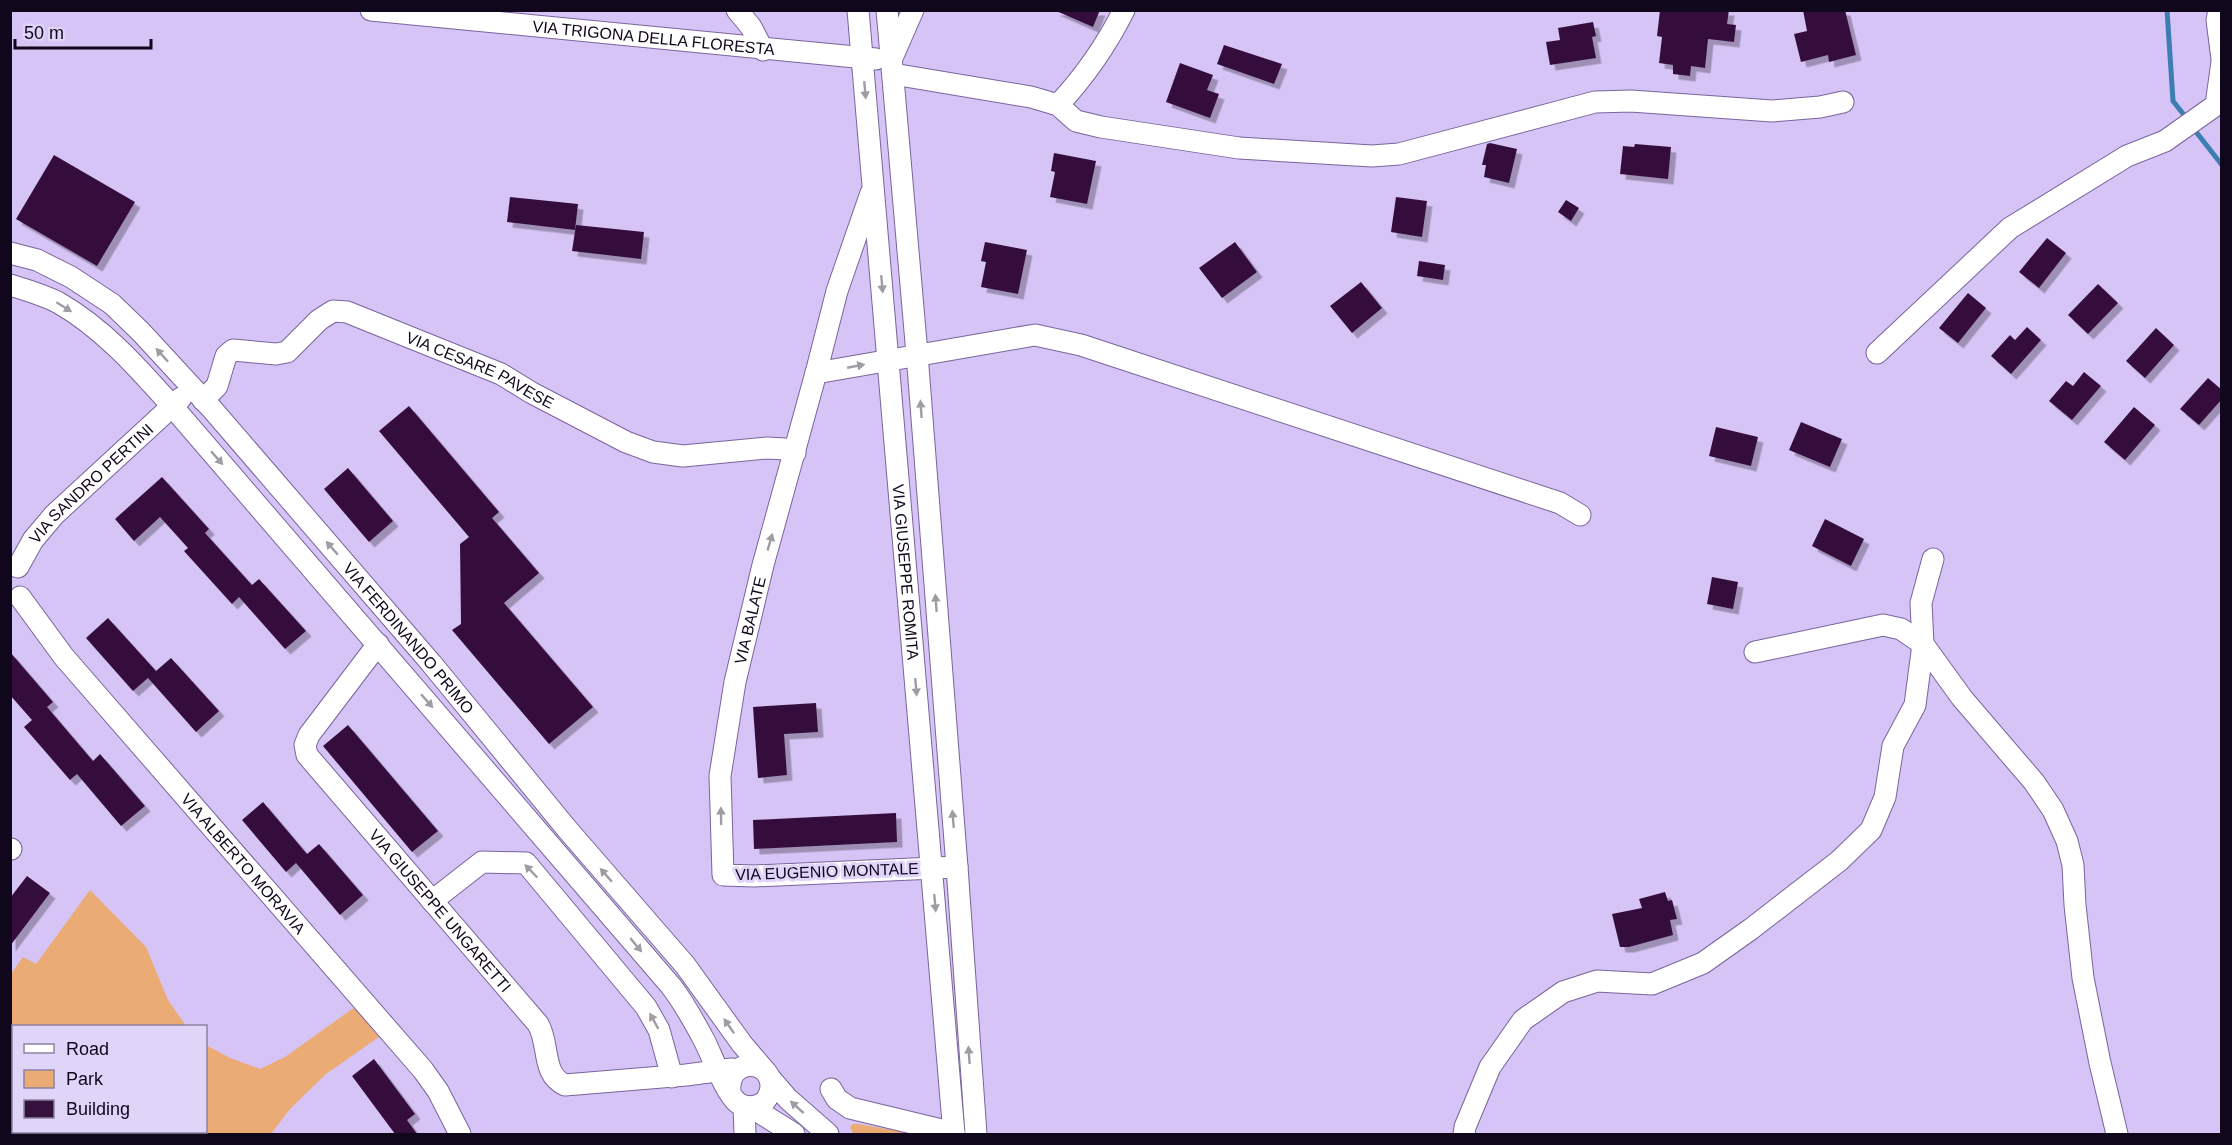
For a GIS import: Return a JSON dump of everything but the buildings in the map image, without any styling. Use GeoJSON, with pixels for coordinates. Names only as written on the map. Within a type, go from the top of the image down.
{"type":"FeatureCollection","features":[{"type":"Feature","properties":{"kind":"street","name":"VIA TRIGONA DELLA FLORESTA"},"geometry":{"type":"LineString","coordinates":[[371,10],[863,60],[1058,105]]}},
{"type":"Feature","properties":{"kind":"street"},"geometry":{"type":"LineString","coordinates":[[737,10],[751,27],[763,50]]}},
{"type":"Feature","properties":{"kind":"street","name":"VIA GIUSEPPE ROMITA"},"geometry":{"type":"LineString","coordinates":[[858,10],[932,867],[961,1085],[976,1134]]}},
{"type":"Feature","properties":{"kind":"street","name":"VIA GIUSEPPE ROMITA"},"geometry":{"type":"LineString","coordinates":[[887,10],[917,354],[957,867],[961,1085],[954,1134]]}},
{"type":"Feature","properties":{"kind":"street"},"geometry":{"type":"LineString","coordinates":[[892,67],[913,10]]}},
{"type":"Feature","properties":{"kind":"street"},"geometry":{"type":"LineString","coordinates":[[1124,10],[1107,42],[1081,80],[1058,105],[1076,122],[1239,148],[1372,156],[1400,154],[1594,102],[1631,101],[1772,111],[1820,107],[1843,102]]}},
{"type":"Feature","properties":{"kind":"street"},"geometry":{"type":"LineString","coordinates":[[1877,353],[2010,228],[2127,156],[2165,141],[2216,105],[2222,60],[2217,20],[2219,10]]}},
{"type":"Feature","properties":{"kind":"street"},"geometry":{"type":"LineString","coordinates":[[873,186],[903,184]]}},
{"type":"Feature","properties":{"kind":"street","name":"VIA BALATE"},"geometry":{"type":"LineString","coordinates":[[723,874],[720,776],[735,682],[763,565],[837,291],[873,186]]}},
{"type":"Feature","properties":{"kind":"street","name":"VIA FERDINANDO PRIMO"},"geometry":{"type":"LineString","coordinates":[[10,253],[37,260],[54,268],[112,304],[203,399],[431,663],[567,829],[685,965],[742,1044],[788,1100],[828,1134]]}},
{"type":"Feature","properties":{"kind":"street","name":"VIA FERDINANDO PRIMO"},"geometry":{"type":"LineString","coordinates":[[10,285],[57,302],[87,321],[118,348],[172,406],[550,843],[678,995],[705,1042],[718,1071],[739,1100],[794,1134]]}},
{"type":"Feature","properties":{"kind":"street","name":"VIA CESARE PAVESE"},"geometry":{"type":"LineString","coordinates":[[203,399],[217,386],[226,356],[233,350],[276,354],[287,352],[319,320],[333,311],[347,312],[501,374],[615,437],[653,452],[683,456],[767,448],[785,449],[795,453]]}},
{"type":"Feature","properties":{"kind":"street"},"geometry":{"type":"LineString","coordinates":[[816,373],[1035,335],[1081,345],[1560,503],[1580,515]]}},
{"type":"Feature","properties":{"kind":"street"},"geometry":{"type":"LineString","coordinates":[[191,428],[203,399]]}},
{"type":"Feature","properties":{"kind":"street","name":"VIA SANDRO PERTINI"},"geometry":{"type":"LineString","coordinates":[[15,600],[26,584],[25,578],[14,566],[54,515],[172,406],[203,399]]}},
{"type":"Feature","properties":{"kind":"street"},"geometry":{"type":"LineString","coordinates":[[1464,1134],[1490,1067],[1524,1020],[1563,992],[1597,981],[1652,984],[1703,963],[1839,861],[1870,830],[1885,797],[1893,746],[1915,705],[1923,644],[1921,603],[1933,559]]}},
{"type":"Feature","properties":{"kind":"street","name":"VIA ALBERTO MORAVIA"},"geometry":{"type":"LineString","coordinates":[[15,600],[423,1070],[438,1091],[460,1134]]}},
{"type":"Feature","properties":{"kind":"street"},"geometry":{"type":"LineString","coordinates":[[363,626],[384,608]]}},
{"type":"Feature","properties":{"kind":"street"},"geometry":{"type":"LineString","coordinates":[[1755,652],[1883,625],[1901,629],[1923,644],[1962,698],[2034,782],[2054,810],[2067,841],[2073,865],[2083,978],[2117,1134]]}},
{"type":"Feature","properties":{"kind":"street","name":"VIA GIUSEPPE UNGARETTI"},"geometry":{"type":"LineString","coordinates":[[378,644],[309,735],[305,745],[307,755],[538,1024],[546,1042],[551,1075],[557,1082],[565,1085],[679,1076]]}},
{"type":"Feature","properties":{"kind":"street"},"geometry":{"type":"LineString","coordinates":[[409,681],[431,663]]}},
{"type":"Feature","properties":{"kind":"street"},"geometry":{"type":"LineString","coordinates":[[924,766],[949,766]]}},
{"type":"Feature","properties":{"kind":"street"},"geometry":{"type":"LineString","coordinates":[[550,843],[567,829]]}},
{"type":"Feature","properties":{"kind":"street"},"geometry":{"type":"LineString","coordinates":[[573,870],[589,855]]}},
{"type":"Feature","properties":{"kind":"street"},"geometry":{"type":"LineString","coordinates":[[432,901],[482,862],[526,863],[646,1007],[659,1030],[679,1076]]}},
{"type":"Feature","properties":{"kind":"street","name":"VIA EUGENIO MONTALE"},"geometry":{"type":"LineString","coordinates":[[723,874],[754,876],[957,867]]}},
{"type":"Feature","properties":{"kind":"street"},"geometry":{"type":"LineString","coordinates":[[753,1065],[767,1074],[771,1084],[768,1097],[763,1102],[739,1100],[708,1082],[679,1076],[753,1065]]}},
{"type":"Feature","properties":{"kind":"street"},"geometry":{"type":"LineString","coordinates":[[740,1068],[731,1078],[739,1100],[745,1134]]}},
{"type":"Feature","properties":{"kind":"street"},"geometry":{"type":"LineString","coordinates":[[831,1089],[837,1099],[850,1108],[954,1134]]}},
{"type":"Feature","properties":{"kind":"green space"},"geometry":{"type":"Polygon","coordinates":[[[90,890],[146,947],[168,1000],[185,1025],[12,1025],[12,1133],[207,1133],[207,1046],[230,1058],[260,1069],[285,1057],[355,1007],[379,1037],[326,1074],[290,1109],[271,1134],[11,1134],[11,974],[23,957],[36,964],[90,890]]]}},
{"type":"Feature","properties":{"kind":"green space"},"geometry":{"type":"Polygon","coordinates":[[[853,1124],[915,1134],[853,1134],[850,1127],[853,1124]]]}},
{"type":"Feature","properties":{"kind":"waterway"},"geometry":{"type":"LineString","coordinates":[[2167,10],[2173,101],[2188,120]]}},
{"type":"Feature","properties":{"kind":"waterway"},"geometry":{"type":"LineString","coordinates":[[2193,128],[2222,165]]}}]}
